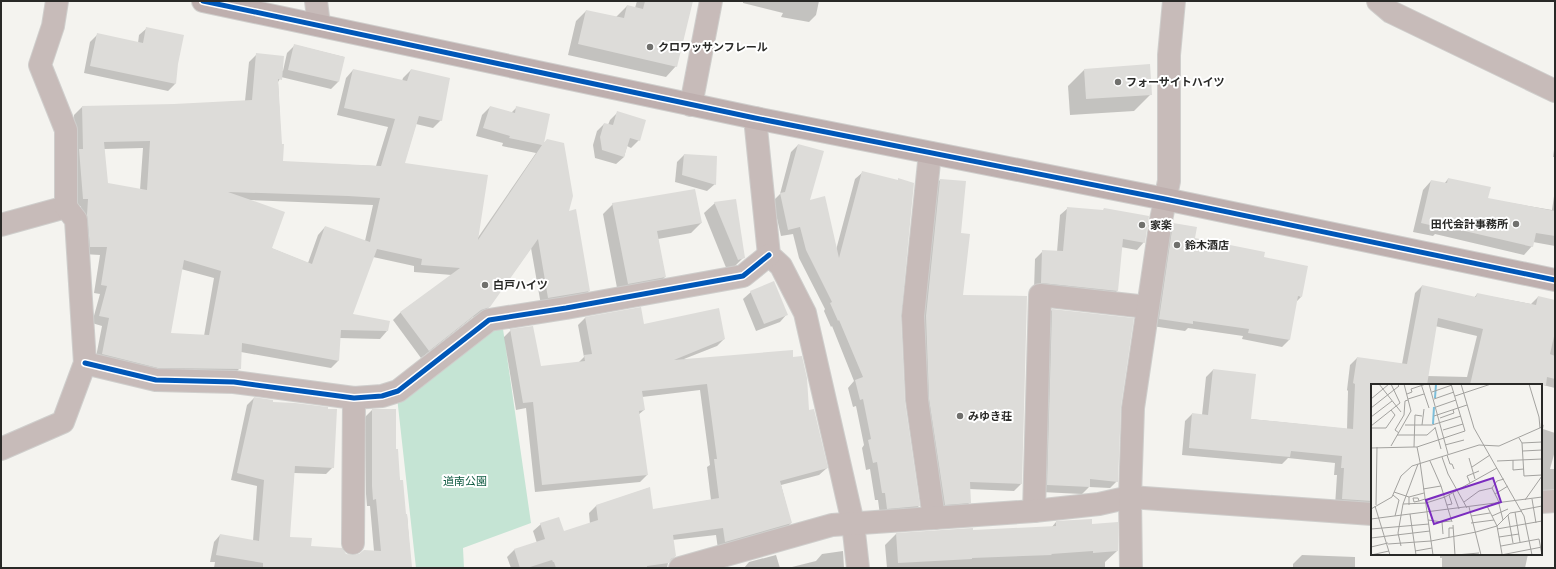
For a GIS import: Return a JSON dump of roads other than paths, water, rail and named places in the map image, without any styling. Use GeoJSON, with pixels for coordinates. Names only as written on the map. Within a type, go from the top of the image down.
{"type":"FeatureCollection","features":[{"type":"Feature","properties":{"kind":"street"},"geometry":{"type":"LineString","coordinates":[[1,449],[63,422],[85,363],[76,220],[66,207],[66,130],[40,65],[53,26],[57,1]]}},
{"type":"Feature","properties":{"kind":"street"},"geometry":{"type":"LineString","coordinates":[[203,1],[691,105],[1165,199],[1555,280]]}},
{"type":"Feature","properties":{"kind":"street"},"geometry":{"type":"LineString","coordinates":[[316,1],[319,25]]}},
{"type":"Feature","properties":{"kind":"street"},"geometry":{"type":"LineString","coordinates":[[691,105],[711,1]]}},
{"type":"Feature","properties":{"kind":"street"},"geometry":{"type":"LineString","coordinates":[[1131,568],[1130,497],[1133,408],[1147,307],[1169,181],[1170,55],[1174,1]]}},
{"type":"Feature","properties":{"kind":"street"},"geometry":{"type":"LineString","coordinates":[[1378,1],[1390,12],[1555,91]]}},
{"type":"Feature","properties":{"kind":"street"},"geometry":{"type":"LineString","coordinates":[[755,118],[769,256],[780,266],[805,313],[853,523],[858,568]]}},
{"type":"Feature","properties":{"kind":"street"},"geometry":{"type":"LineString","coordinates":[[930,153],[913,316],[917,400],[934,518]]}},
{"type":"Feature","properties":{"kind":"street"},"geometry":{"type":"LineString","coordinates":[[1,226],[66,207]]}},
{"type":"Feature","properties":{"kind":"street"},"geometry":{"type":"LineString","coordinates":[[85,363],[156,380],[234,382],[354,398],[382,396],[398,391],[489,320],[566,308],[743,276],[769,256]]}},
{"type":"Feature","properties":{"kind":"street"},"geometry":{"type":"LineString","coordinates":[[1034,511],[1040,296],[1147,307]]}},
{"type":"Feature","properties":{"kind":"street"},"geometry":{"type":"LineString","coordinates":[[353,543],[354,398]]}},
{"type":"Feature","properties":{"kind":"street"},"geometry":{"type":"LineString","coordinates":[[680,568],[832,525],[1034,511],[1099,504],[1130,497],[1371,514]]}},
{"type":"Feature","properties":{"kind":"street"},"geometry":{"type":"LineString","coordinates":[[1542,502],[1555,501]]}},
{"type":"Feature","properties":{"kind":"place","name":"クロワッサンフレール"},"geometry":{"type":"Point","coordinates":[650,47]}},
{"type":"Feature","properties":{"kind":"place","name":"フォーサイトハイツ"},"geometry":{"type":"Point","coordinates":[1118,82]}},
{"type":"Feature","properties":{"kind":"place","name":"田代会計事務所"},"geometry":{"type":"Point","coordinates":[1516,224]}},
{"type":"Feature","properties":{"kind":"place","name":"家楽"},"geometry":{"type":"Point","coordinates":[1142,225]}},
{"type":"Feature","properties":{"kind":"place","name":"鈴木酒店"},"geometry":{"type":"Point","coordinates":[1177,245]}},
{"type":"Feature","properties":{"kind":"place","name":"白戸ハイツ"},"geometry":{"type":"Point","coordinates":[485,285]}},
{"type":"Feature","properties":{"kind":"place","name":"みゆき荘"},"geometry":{"type":"Point","coordinates":[960,416]}},
{"type":"Feature","properties":{"kind":"park label","name":"道南公園"},"geometry":{"type":"Point","coordinates":[465,481]}}]}
